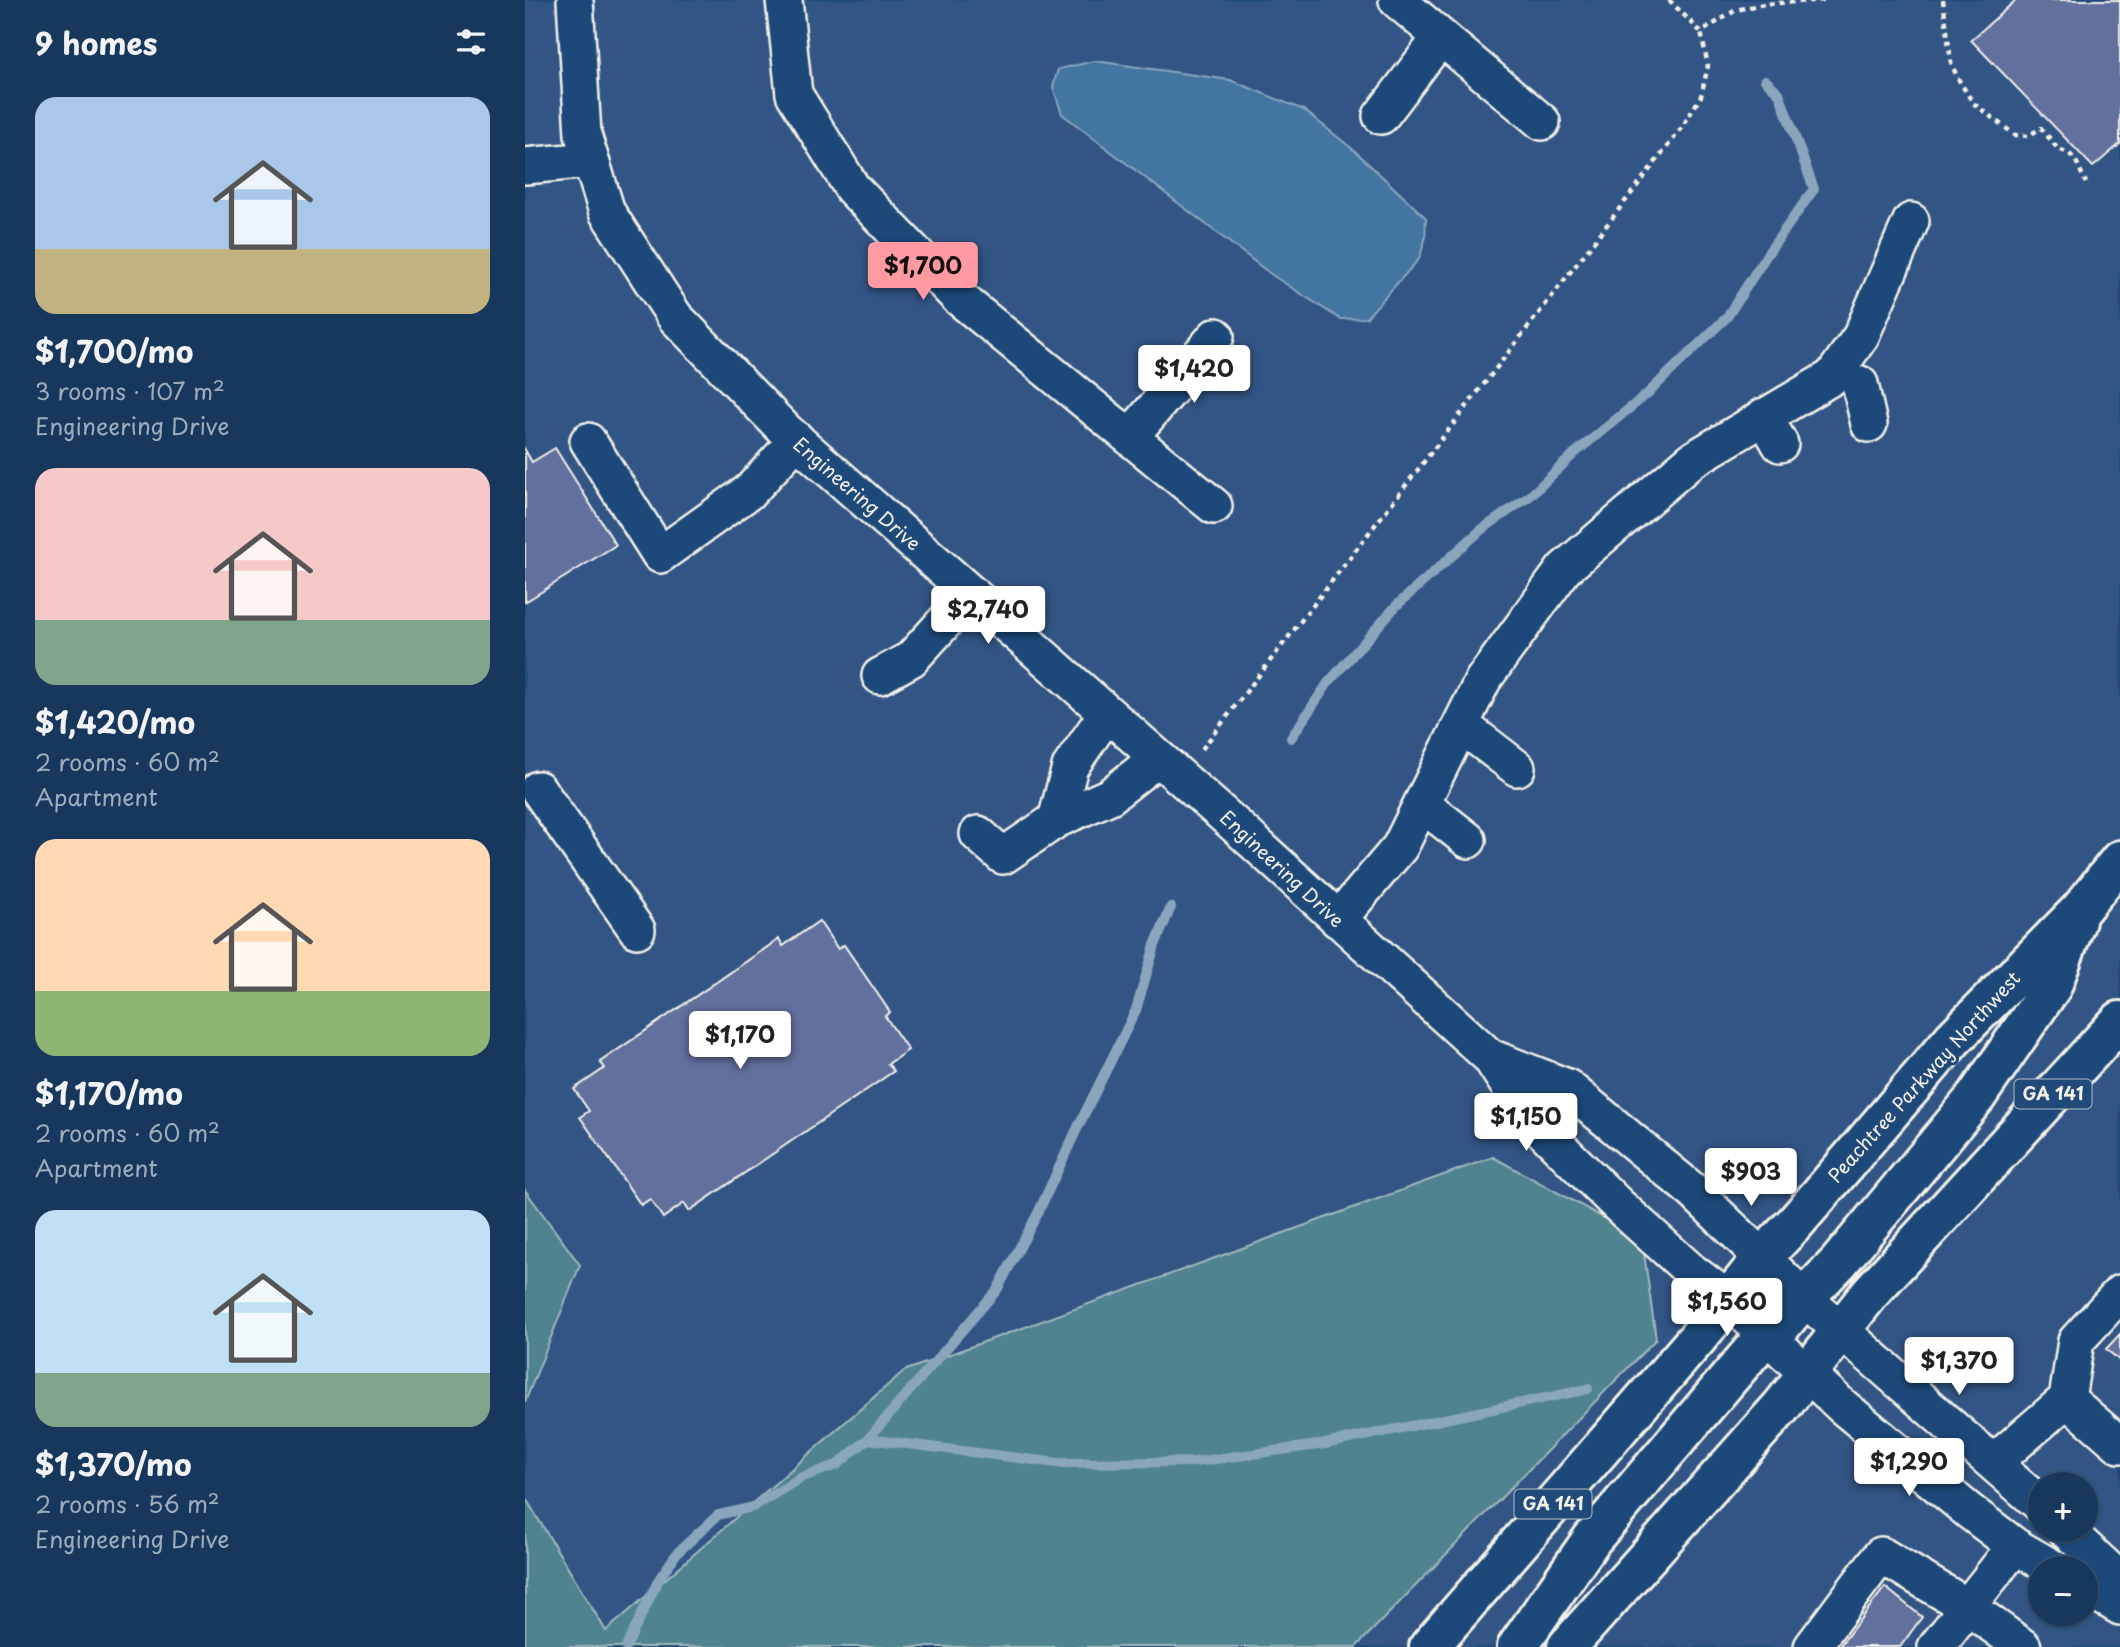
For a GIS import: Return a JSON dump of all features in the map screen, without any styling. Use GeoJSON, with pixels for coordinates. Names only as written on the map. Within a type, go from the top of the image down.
{"type":"FeatureCollection","features":[{"type":"Feature","properties":{"kind":"highway","name":"Peachtree Parkway Northwest"},"geometry":{"type":"LineString","coordinates":[[1429,1647],[1953,1039],[2080,909],[2120,860]]}},
{"type":"Feature","properties":{"kind":"highway"},"geometry":{"type":"LineString","coordinates":[[1517,1647],[1592,1539],[1802,1295],[1839,1262],[1976,1097],[2052,986],[2080,909]]}},
{"type":"Feature","properties":{"kind":"highway","name":"GA 141"},"geometry":{"type":"LineString","coordinates":[[1567,1647],[1781,1407],[1870,1293],[2120,1021]]}},
{"type":"Feature","properties":{"kind":"street","name":"Engineering Drive"},"geometry":{"type":"LineString","coordinates":[[575,0],[583,135],[607,212],[675,317],[797,440],[1158,758],[1490,1057],[1528,1116],[1617,1204],[1691,1271],[1728,1299],[1842,1406],[1969,1511],[2032,1556]]}},
{"type":"Feature","properties":{"kind":"street"},"geometry":{"type":"LineString","coordinates":[[784,0],[794,94],[852,188],[958,297],[1215,506]]}},
{"type":"Feature","properties":{"kind":"street"},"geometry":{"type":"LineString","coordinates":[[1397,0],[1542,122]]}},
{"type":"Feature","properties":{"kind":"street"},"geometry":{"type":"LineString","coordinates":[[1381,117],[1441,37]]}},
{"type":"Feature","properties":{"kind":"street"},"geometry":{"type":"LineString","coordinates":[[525,166],[591,160]]}},
{"type":"Feature","properties":{"kind":"street"},"geometry":{"type":"LineString","coordinates":[[1338,920],[1400,847],[1483,680],[1564,569],[1692,460],[1772,430],[1832,376],[1861,336],[1911,221]]}},
{"type":"Feature","properties":{"kind":"street"},"geometry":{"type":"LineString","coordinates":[[1130,437],[1216,335]]}},
{"type":"Feature","properties":{"kind":"street"},"geometry":{"type":"LineString","coordinates":[[1860,384],[1869,424]]}},
{"type":"Feature","properties":{"kind":"street"},"geometry":{"type":"LineString","coordinates":[[588,441],[660,555],[750,491],[797,440]]}},
{"type":"Feature","properties":{"kind":"street"},"geometry":{"type":"LineString","coordinates":[[880,676],[911,659],[971,593]]}},
{"type":"Feature","properties":{"kind":"street"},"geometry":{"type":"LineString","coordinates":[[1056,820],[1070,767],[1107,713]]}},
{"type":"Feature","properties":{"kind":"street"},"geometry":{"type":"LineString","coordinates":[[1461,725],[1517,768]]}},
{"type":"Feature","properties":{"kind":"street"},"geometry":{"type":"LineString","coordinates":[[978,834],[1003,856],[1056,820],[1110,796],[1158,758]]}},
{"type":"Feature","properties":{"kind":"street"},"geometry":{"type":"LineString","coordinates":[[538,789],[637,930]]}},
{"type":"Feature","properties":{"kind":"street"},"geometry":{"type":"LineString","coordinates":[[1422,804],[1468,841]]}},
{"type":"Feature","properties":{"kind":"street","name":"Engineering Drive"},"geometry":{"type":"LineString","coordinates":[[1490,1057],[1567,1087],[1693,1191],[1802,1295],[2028,1494]]}},
{"type":"Feature","properties":{"kind":"street"},"geometry":{"type":"LineString","coordinates":[[1993,1463],[2067,1399],[2075,1341],[2120,1293]]}},
{"type":"Feature","properties":{"kind":"street"},"geometry":{"type":"LineString","coordinates":[[2067,1399],[2120,1445]]}},
{"type":"Feature","properties":{"kind":"street"},"geometry":{"type":"LineString","coordinates":[[2079,1542],[2120,1580]]}},
{"type":"Feature","properties":{"kind":"street"},"geometry":{"type":"LineString","coordinates":[[1937,1647],[2015,1546]]}},
{"type":"Feature","properties":{"kind":"street"},"geometry":{"type":"LineString","coordinates":[[1812,1647],[1881,1555],[1968,1607],[2023,1647]]}},
{"type":"Feature","properties":{"kind":"street"},"geometry":{"type":"LineString","coordinates":[[2098,1594],[2120,1607]]}},
{"type":"Feature","properties":{"kind":"path"},"geometry":{"type":"LineString","coordinates":[[1202,749],[1681,129],[1700,96],[1708,66],[1701,32],[1669,0]]}},
{"type":"Feature","properties":{"kind":"path"},"geometry":{"type":"LineString","coordinates":[[1701,32],[1736,10],[1764,4],[1827,0]]}},
{"type":"Feature","properties":{"kind":"path"},"geometry":{"type":"LineString","coordinates":[[1943,0],[1951,62],[1973,103],[2015,135],[2028,136],[2041,128],[2058,149],[2069,153],[2076,161],[2086,183]]}},
{"type":"Feature","properties":{"kind":"shaded area"},"geometry":{"type":"Polygon","coordinates":[[[525,0],[2120,0],[2120,1647],[525,1647],[525,0]]]}},
{"type":"Feature","properties":{"kind":"shaded area"},"geometry":{"type":"Polygon","coordinates":[[[1095,61],[1230,80],[1304,110],[1355,151],[1426,218],[1425,240],[1419,259],[1366,318],[1340,319],[1272,275],[1062,114],[1053,87],[1058,69],[1095,61]]]}},
{"type":"Feature","properties":{"kind":"green space"},"geometry":{"type":"Polygon","coordinates":[[[1493,1157],[1642,1239],[1656,1339],[1356,1647],[525,1647],[525,1497],[606,1631],[904,1371],[1493,1157]]]}},
{"type":"Feature","properties":{"kind":"green space"},"geometry":{"type":"Polygon","coordinates":[[[525,1190],[580,1265],[525,1402],[525,1190]]]}},
{"type":"Feature","properties":{"kind":"building"},"geometry":{"type":"Polygon","coordinates":[[[2016,0],[2120,0],[2120,144],[2093,167],[1971,40],[2016,0]]]}},
{"type":"Feature","properties":{"kind":"building"},"geometry":{"type":"Polygon","coordinates":[[[555,448],[616,545],[525,602],[525,450],[532,462],[555,448]]]}},
{"type":"Feature","properties":{"kind":"building"},"geometry":{"type":"Polygon","coordinates":[[[819,921],[838,949],[844,945],[890,1012],[885,1016],[908,1050],[888,1064],[894,1071],[689,1211],[684,1203],[663,1218],[650,1199],[641,1205],[580,1117],[589,1111],[574,1089],[605,1068],[600,1062],[779,939],[783,946],[819,921]]]}},
{"type":"Feature","properties":{"kind":"building"},"geometry":{"type":"Polygon","coordinates":[[[2120,1334],[2120,1361],[2106,1349],[2120,1334]]]}},
{"type":"Feature","properties":{"kind":"building"},"geometry":{"type":"Polygon","coordinates":[[[1885,1587],[1922,1617],[1900,1647],[1839,1647],[1885,1587]]]}},
{"type":"Feature","properties":{"kind":"waterway"},"geometry":{"type":"LineString","coordinates":[[1291,738],[1328,683],[1396,606],[1481,530],[1530,496],[1575,453],[1647,394],[1727,317],[1814,189],[1779,93],[1765,80]]}},
{"type":"Feature","properties":{"kind":"waterway"},"geometry":{"type":"LineString","coordinates":[[626,1647],[659,1579],[677,1553],[718,1515],[753,1507],[802,1477],[837,1465],[868,1439],[997,1290],[1038,1213],[1136,1010],[1155,945],[1171,907]]}},
{"type":"Feature","properties":{"kind":"waterway"},"geometry":{"type":"LineString","coordinates":[[868,1439],[1058,1463],[1194,1462],[1325,1444],[1588,1389]]}}]}
